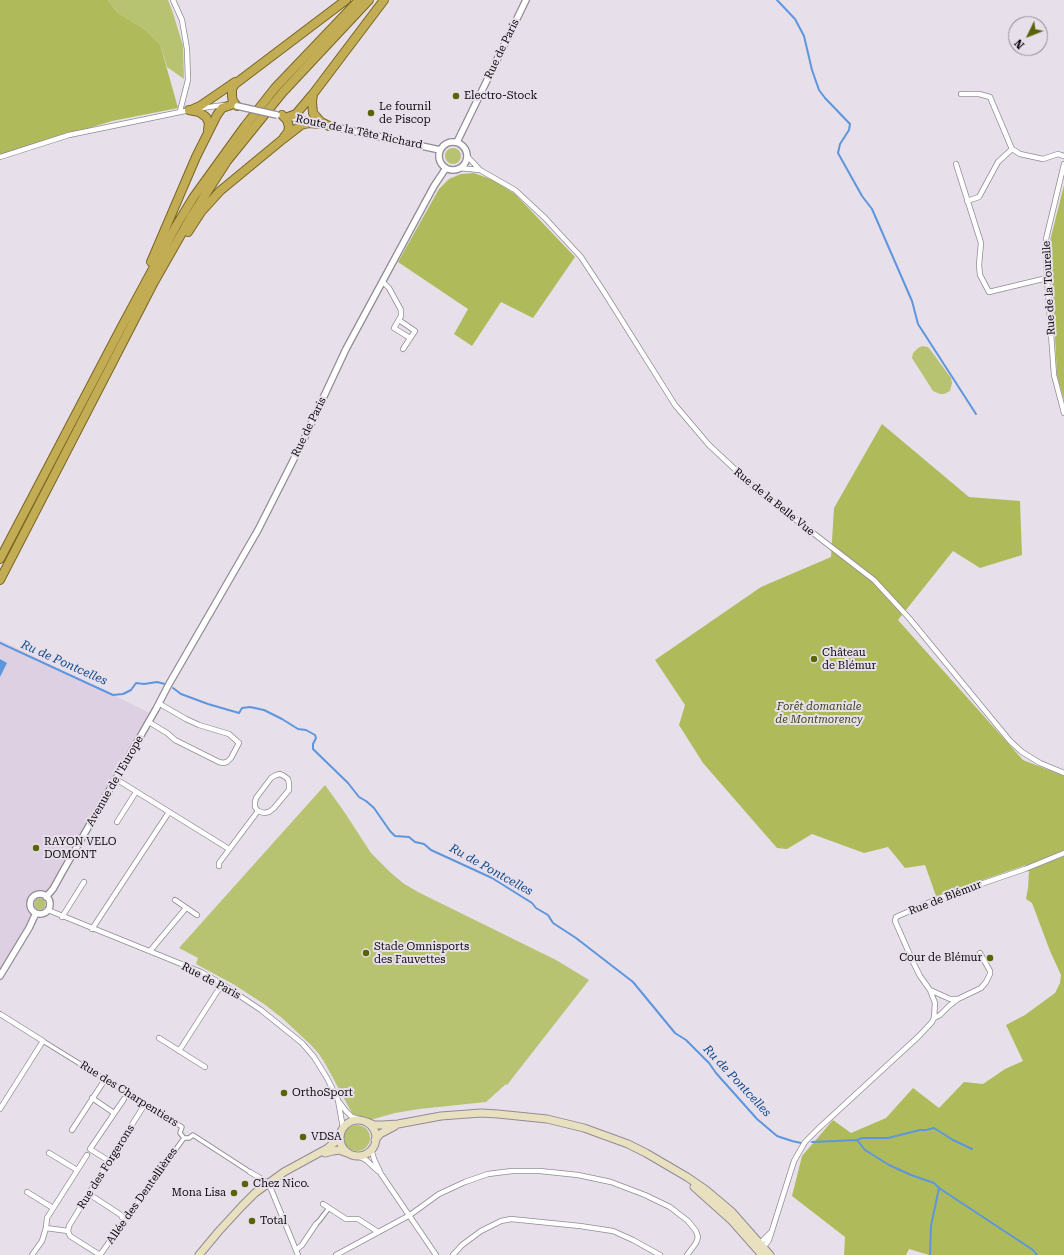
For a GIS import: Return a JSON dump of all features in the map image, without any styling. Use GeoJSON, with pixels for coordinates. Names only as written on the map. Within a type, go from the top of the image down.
{"type":"FeatureCollection","features":[{"type":"Feature","properties":{"kind":"highway"},"geometry":{"type":"LineString","coordinates":[[187,110],[200,106],[346,0]]}},
{"type":"Feature","properties":{"kind":"highway"},"geometry":{"type":"LineString","coordinates":[[0,559],[126,319],[176,226],[193,198],[244,126],[275,88],[359,0]]}},
{"type":"Feature","properties":{"kind":"highway"},"geometry":{"type":"LineString","coordinates":[[0,580],[154,282],[191,217],[236,150],[282,93],[369,0]]}},
{"type":"Feature","properties":{"kind":"highway"},"geometry":{"type":"LineString","coordinates":[[283,116],[296,114],[313,94],[384,0]]}},
{"type":"Feature","properties":{"kind":"highway"},"geometry":{"type":"LineString","coordinates":[[126,319],[196,157],[219,111],[222,108],[234,105],[232,89],[239,79]]}},
{"type":"Feature","properties":{"kind":"highway"},"geometry":{"type":"LineString","coordinates":[[313,94],[313,113],[321,122],[329,126]]}},
{"type":"Feature","properties":{"kind":"highway"},"geometry":{"type":"LineString","coordinates":[[187,110],[199,112],[206,117],[209,123],[209,129],[206,137]]}},
{"type":"Feature","properties":{"kind":"highway"},"geometry":{"type":"LineString","coordinates":[[283,116],[287,120],[289,127],[288,132],[283,139]]}},
{"type":"Feature","properties":{"kind":"highway"},"geometry":{"type":"LineString","coordinates":[[154,282],[201,212],[227,185],[301,125],[312,123],[320,124]]}},
{"type":"Feature","properties":{"kind":"main road"},"geometry":{"type":"LineString","coordinates":[[199,1255],[224,1225],[269,1185],[294,1166],[328,1148],[336,1141],[342,1130],[351,1121],[364,1121],[374,1125],[382,1125],[398,1124],[441,1116],[481,1114],[512,1114],[568,1124],[605,1135],[640,1150],[687,1177],[720,1202],[742,1222],[760,1249],[770,1255]]}},
{"type":"Feature","properties":{"kind":"main road"},"geometry":{"type":"LineString","coordinates":[[364,1121],[374,1130],[376,1140]]}},
{"type":"Feature","properties":{"kind":"main road"},"geometry":{"type":"LineString","coordinates":[[269,1185],[327,1152],[339,1150],[362,1155],[372,1149],[380,1134],[398,1124]]}},
{"type":"Feature","properties":{"kind":"main road"},"geometry":{"type":"LineString","coordinates":[[342,1130],[341,1142],[346,1151],[353,1154]]}},
{"type":"Feature","properties":{"kind":"street"},"geometry":{"type":"LineString","coordinates":[[173,0],[182,20],[187,48],[187,110]]}},
{"type":"Feature","properties":{"kind":"street","name":"Rue de Paris"},"geometry":{"type":"LineString","coordinates":[[457,142],[526,0]]}},
{"type":"Feature","properties":{"kind":"street"},"geometry":{"type":"LineString","coordinates":[[961,94],[979,94],[990,97],[1012,149],[1020,154],[1043,159],[1058,154],[1064,156]]}},
{"type":"Feature","properties":{"kind":"street"},"geometry":{"type":"LineString","coordinates":[[0,157],[69,135],[187,110],[234,105]]}},
{"type":"Feature","properties":{"kind":"street","name":"Route de la Tête Richard"},"geometry":{"type":"LineString","coordinates":[[234,105],[440,150]]}},
{"type":"Feature","properties":{"kind":"street"},"geometry":{"type":"LineString","coordinates":[[449,142],[457,142],[464,148],[467,156],[465,163],[459,168],[446,168],[441,162],[440,150],[449,142]]}},
{"type":"Feature","properties":{"kind":"street"},"geometry":{"type":"LineString","coordinates":[[967,201],[979,197],[998,162],[1012,149]]}},
{"type":"Feature","properties":{"kind":"street","name":"Rue de la Belle Vue"},"geometry":{"type":"LineString","coordinates":[[467,156],[480,170],[514,190],[545,218],[581,257],[675,405],[709,445],[756,489],[874,580],[909,618],[1010,741],[1022,752],[1040,763],[1064,773]]}},
{"type":"Feature","properties":{"kind":"street"},"geometry":{"type":"LineString","coordinates":[[956,164],[981,243],[979,265],[980,275],[989,292],[1047,278]]}},
{"type":"Feature","properties":{"kind":"street","name":"Rue de la Tourelle"},"geometry":{"type":"LineString","coordinates":[[1064,164],[1046,239],[1047,278],[1054,374],[1064,413]]}},
{"type":"Feature","properties":{"kind":"street","name":"Rue de Paris"},"geometry":{"type":"LineString","coordinates":[[169,684],[258,530],[304,439],[346,349],[434,186],[446,168]]}},
{"type":"Feature","properties":{"kind":"street","name":"Rue de la Belle Vue"},"geometry":{"type":"LineString","coordinates":[[459,168],[480,170]]}},
{"type":"Feature","properties":{"kind":"street"},"geometry":{"type":"LineString","coordinates":[[383,282],[390,288],[401,310],[401,316],[394,328],[410,338]]}},
{"type":"Feature","properties":{"kind":"street"},"geometry":{"type":"LineString","coordinates":[[399,320],[415,331],[403,349]]}},
{"type":"Feature","properties":{"kind":"street","name":"Avenue de l'Europe"},"geometry":{"type":"LineString","coordinates":[[46,897],[53,889],[160,704],[169,684]]}},
{"type":"Feature","properties":{"kind":"street"},"geometry":{"type":"LineString","coordinates":[[149,722],[168,733],[175,740],[223,763],[227,762],[239,743],[229,734],[199,726],[160,704]]}},
{"type":"Feature","properties":{"kind":"street"},"geometry":{"type":"LineString","coordinates":[[280,774],[288,779],[289,790],[274,808],[269,812],[264,813],[258,811],[255,807],[256,798],[271,778],[280,774]]}},
{"type":"Feature","properties":{"kind":"street"},"geometry":{"type":"LineString","coordinates":[[116,779],[229,849]]}},
{"type":"Feature","properties":{"kind":"street"},"geometry":{"type":"LineString","coordinates":[[118,822],[136,792]]}},
{"type":"Feature","properties":{"kind":"street"},"geometry":{"type":"LineString","coordinates":[[219,866],[219,863],[258,811]]}},
{"type":"Feature","properties":{"kind":"street"},"geometry":{"type":"LineString","coordinates":[[92,929],[169,812]]}},
{"type":"Feature","properties":{"kind":"street","name":"Rue de Blémur"},"geometry":{"type":"LineString","coordinates":[[934,1018],[935,1003],[930,990],[920,976],[913,962],[895,921],[896,917],[937,899],[1026,869],[1064,853]]}},
{"type":"Feature","properties":{"kind":"street"},"geometry":{"type":"LineString","coordinates":[[62,917],[84,882]]}},
{"type":"Feature","properties":{"kind":"street"},"geometry":{"type":"LineString","coordinates":[[37,895],[43,895],[46,897],[49,904],[48,910],[42,913],[36,913],[30,906],[32,898],[37,895]]}},
{"type":"Feature","properties":{"kind":"street"},"geometry":{"type":"LineString","coordinates":[[175,900],[197,915]]}},
{"type":"Feature","properties":{"kind":"street"},"geometry":{"type":"LineString","coordinates":[[150,951],[186,908]]}},
{"type":"Feature","properties":{"kind":"street","name":"Rue de Paris"},"geometry":{"type":"LineString","coordinates":[[48,910],[62,917],[201,972],[242,996],[309,1050],[321,1067],[338,1100],[352,1117],[364,1121]]}},
{"type":"Feature","properties":{"kind":"street"},"geometry":{"type":"LineString","coordinates":[[0,976],[29,928],[36,913]]}},
{"type":"Feature","properties":{"kind":"street"},"geometry":{"type":"LineString","coordinates":[[760,1249],[769,1240],[794,1161],[805,1142],[919,1036],[934,1018],[958,1000],[981,988],[989,977],[990,972],[980,953]]}},
{"type":"Feature","properties":{"kind":"street"},"geometry":{"type":"LineString","coordinates":[[179,1051],[222,984]]}},
{"type":"Feature","properties":{"kind":"street"},"geometry":{"type":"LineString","coordinates":[[930,990],[950,999],[958,1000]]}},
{"type":"Feature","properties":{"kind":"street","name":"Rue des Charpentiers"},"geometry":{"type":"LineString","coordinates":[[0,1014],[182,1127],[180,1133],[184,1138],[189,1138],[193,1135],[269,1185]]}},
{"type":"Feature","properties":{"kind":"street"},"geometry":{"type":"LineString","coordinates":[[159,1038],[205,1067]]}},
{"type":"Feature","properties":{"kind":"street"},"geometry":{"type":"LineString","coordinates":[[0,1110],[43,1041]]}},
{"type":"Feature","properties":{"kind":"street"},"geometry":{"type":"LineString","coordinates":[[72,1130],[102,1084]]}},
{"type":"Feature","properties":{"kind":"street"},"geometry":{"type":"LineString","coordinates":[[92,1098],[114,1113]]}},
{"type":"Feature","properties":{"kind":"street"},"geometry":{"type":"LineString","coordinates":[[109,1161],[90,1149],[124,1099]]}},
{"type":"Feature","properties":{"kind":"street","name":"Rue de Paris"},"geometry":{"type":"LineString","coordinates":[[338,1100],[342,1130]]}},
{"type":"Feature","properties":{"kind":"street","name":"Rue des Forgerons"},"geometry":{"type":"LineString","coordinates":[[68,1231],[69,1226],[145,1104]]}},
{"type":"Feature","properties":{"kind":"street","name":"Allée des Dentellières"},"geometry":{"type":"LineString","coordinates":[[100,1255],[184,1138]]}},
{"type":"Feature","properties":{"kind":"street"},"geometry":{"type":"LineString","coordinates":[[372,1149],[374,1159],[381,1174],[436,1255]]}},
{"type":"Feature","properties":{"kind":"street"},"geometry":{"type":"LineString","coordinates":[[49,1153],[77,1170]]}},
{"type":"Feature","properties":{"kind":"street"},"geometry":{"type":"LineString","coordinates":[[353,1154],[366,1160],[381,1174]]}},
{"type":"Feature","properties":{"kind":"street"},"geometry":{"type":"LineString","coordinates":[[32,1255],[42,1241],[47,1218],[87,1155]]}},
{"type":"Feature","properties":{"kind":"street"},"geometry":{"type":"LineString","coordinates":[[336,1255],[410,1215],[446,1191],[465,1182],[488,1174],[512,1171],[540,1171],[578,1175],[611,1182],[645,1195],[670,1207],[680,1214],[696,1231],[698,1237],[696,1243],[687,1255]]}},
{"type":"Feature","properties":{"kind":"street"},"geometry":{"type":"LineString","coordinates":[[269,1185],[296,1253]]}},
{"type":"Feature","properties":{"kind":"street"},"geometry":{"type":"LineString","coordinates":[[27,1192],[53,1208]]}},
{"type":"Feature","properties":{"kind":"street"},"geometry":{"type":"LineString","coordinates":[[89,1194],[121,1215],[124,1221]]}},
{"type":"Feature","properties":{"kind":"street"},"geometry":{"type":"LineString","coordinates":[[323,1204],[346,1219],[358,1219],[378,1232]]}},
{"type":"Feature","properties":{"kind":"street"},"geometry":{"type":"LineString","coordinates":[[296,1253],[329,1208]]}},
{"type":"Feature","properties":{"kind":"street"},"geometry":{"type":"LineString","coordinates":[[453,1255],[462,1245],[481,1231],[501,1221],[511,1219],[613,1231],[660,1255]]}},
{"type":"Feature","properties":{"kind":"street"},"geometry":{"type":"LineString","coordinates":[[46,1228],[68,1231],[70,1236],[100,1255]]}},
{"type":"Feature","properties":{"kind":"shaded area"},"geometry":{"type":"Polygon","coordinates":[[[0,640],[150,713],[43,905],[0,974],[0,640]]]}},
{"type":"Feature","properties":{"kind":"green space"},"geometry":{"type":"Polygon","coordinates":[[[0,0],[108,0],[117,12],[146,30],[160,44],[178,108],[112,121],[0,155],[0,0]]]}},
{"type":"Feature","properties":{"kind":"green space"},"geometry":{"type":"Polygon","coordinates":[[[108,0],[168,0],[183,46],[184,79],[167,67],[160,44],[146,30],[117,12],[108,0]]]}},
{"type":"Feature","properties":{"kind":"green space"},"geometry":{"type":"Polygon","coordinates":[[[453,148],[459,150],[461,156],[459,162],[453,164],[447,162],[445,156],[447,150],[453,148]]]}},
{"type":"Feature","properties":{"kind":"green space"},"geometry":{"type":"Polygon","coordinates":[[[474,173],[493,180],[515,194],[575,257],[533,318],[501,302],[472,346],[454,334],[468,309],[398,262],[439,189],[449,179],[461,174],[474,173]]]}},
{"type":"Feature","properties":{"kind":"green space"},"geometry":{"type":"Polygon","coordinates":[[[1064,185],[1064,400],[1057,375],[1050,241],[1064,185]]]}},
{"type":"Feature","properties":{"kind":"green space"},"geometry":{"type":"Polygon","coordinates":[[[922,346],[928,347],[951,378],[952,383],[950,391],[940,394],[933,391],[912,358],[913,353],[922,346]]]}},
{"type":"Feature","properties":{"kind":"green space","name":"Forêt domaniale de Montmorency"},"geometry":{"type":"Polygon","coordinates":[[[882,424],[969,497],[1020,501],[1022,555],[980,568],[953,551],[898,620],[1023,760],[1064,776],[1064,1255],[929,1255],[909,1249],[906,1255],[844,1255],[845,1237],[792,1196],[802,1156],[833,1120],[851,1133],[886,1118],[913,1088],[939,1108],[964,1082],[983,1084],[1005,1069],[1023,1061],[1006,1025],[1025,1015],[1055,993],[1060,983],[1061,975],[1050,951],[1032,903],[1026,899],[1029,872],[1026,865],[936,896],[925,865],[905,868],[888,847],[864,853],[812,834],[787,849],[777,848],[703,763],[679,725],[685,705],[655,660],[761,587],[831,557],[834,508],[882,424]]]}},
{"type":"Feature","properties":{"kind":"green space","name":"Stade Omnisports des Fauvettes"},"geometry":{"type":"Polygon","coordinates":[[[325,785],[371,853],[403,883],[418,892],[556,960],[589,980],[507,1085],[506,1084],[486,1102],[419,1109],[395,1113],[370,1120],[353,1115],[326,1065],[311,1045],[282,1018],[264,1004],[233,984],[196,964],[198,958],[179,948],[325,785]]]}},
{"type":"Feature","properties":{"kind":"green space"},"geometry":{"type":"Polygon","coordinates":[[[40,898],[44,900],[46,904],[44,908],[40,910],[36,908],[34,904],[36,900],[40,898]]]}},
{"type":"Feature","properties":{"kind":"green space"},"geometry":{"type":"Polygon","coordinates":[[[357,1125],[366,1129],[370,1138],[366,1147],[357,1151],[348,1147],[344,1138],[348,1129],[357,1125]]]}},
{"type":"Feature","properties":{"kind":"water"},"geometry":{"type":"Polygon","coordinates":[[[0,659],[7,663],[0,677],[0,659]]]}},
{"type":"Feature","properties":{"kind":"waterway"},"geometry":{"type":"LineString","coordinates":[[777,0],[795,19],[804,36],[812,70],[819,90],[850,124],[849,130],[840,144],[838,153],[862,196],[872,209],[912,301],[918,324],[976,414]]}},
{"type":"Feature","properties":{"kind":"waterway","name":"Ru de Pontcelles"},"geometry":{"type":"LineString","coordinates":[[0,643],[113,695],[123,694],[131,690],[136,683],[144,684],[157,682],[165,684]]}},
{"type":"Feature","properties":{"kind":"waterway","name":"Ru de Pontcelles"},"geometry":{"type":"LineString","coordinates":[[173,688],[181,694],[239,713],[242,708],[250,707],[264,710],[298,729],[306,730],[315,735],[316,738],[313,744],[313,749],[348,783],[359,797],[374,808],[395,836],[409,837],[415,842],[424,844],[431,850],[492,878],[548,915],[553,923],[576,938],[633,982],[675,1033],[686,1040],[709,1063],[757,1119],[777,1136],[801,1143]]}},
{"type":"Feature","properties":{"kind":"waterway","name":"Ru de Pontcelles"},"geometry":{"type":"LineString","coordinates":[[857,1140],[862,1138],[888,1138],[934,1128],[953,1140],[972,1149]]}},
{"type":"Feature","properties":{"kind":"waterway","name":"Ru de Pontcelles"},"geometry":{"type":"LineString","coordinates":[[812,1142],[857,1140],[865,1150],[889,1165],[934,1183],[939,1188],[931,1226],[930,1255]]}},
{"type":"Feature","properties":{"kind":"waterway"},"geometry":{"type":"LineString","coordinates":[[939,1188],[1033,1250],[1037,1255]]}},
{"type":"Feature","properties":{"kind":"place","name":"Electro-Stock"},"geometry":{"type":"Point","coordinates":[456,96]}},
{"type":"Feature","properties":{"kind":"place","name":"Le fournil de Piscop"},"geometry":{"type":"Point","coordinates":[371,113]}},
{"type":"Feature","properties":{"kind":"place","name":"Château de Blémur"},"geometry":{"type":"Point","coordinates":[814,659]}},
{"type":"Feature","properties":{"kind":"place","name":"RAYON VELO DOMONT"},"geometry":{"type":"Point","coordinates":[36,848]}},
{"type":"Feature","properties":{"kind":"place","name":"Stade Omnisports des Fauvettes"},"geometry":{"type":"Point","coordinates":[366,953]}},
{"type":"Feature","properties":{"kind":"place","name":"Cour de Blémur"},"geometry":{"type":"Point","coordinates":[990,958]}},
{"type":"Feature","properties":{"kind":"place","name":"OrthoSport"},"geometry":{"type":"Point","coordinates":[284,1093]}},
{"type":"Feature","properties":{"kind":"place","name":"VDSA"},"geometry":{"type":"Point","coordinates":[303,1137]}},
{"type":"Feature","properties":{"kind":"place","name":"Chez Nico."},"geometry":{"type":"Point","coordinates":[245,1184]}},
{"type":"Feature","properties":{"kind":"place","name":"Mona Lisa"},"geometry":{"type":"Point","coordinates":[234,1193]}},
{"type":"Feature","properties":{"kind":"place","name":"Total"},"geometry":{"type":"Point","coordinates":[252,1221]}}]}
